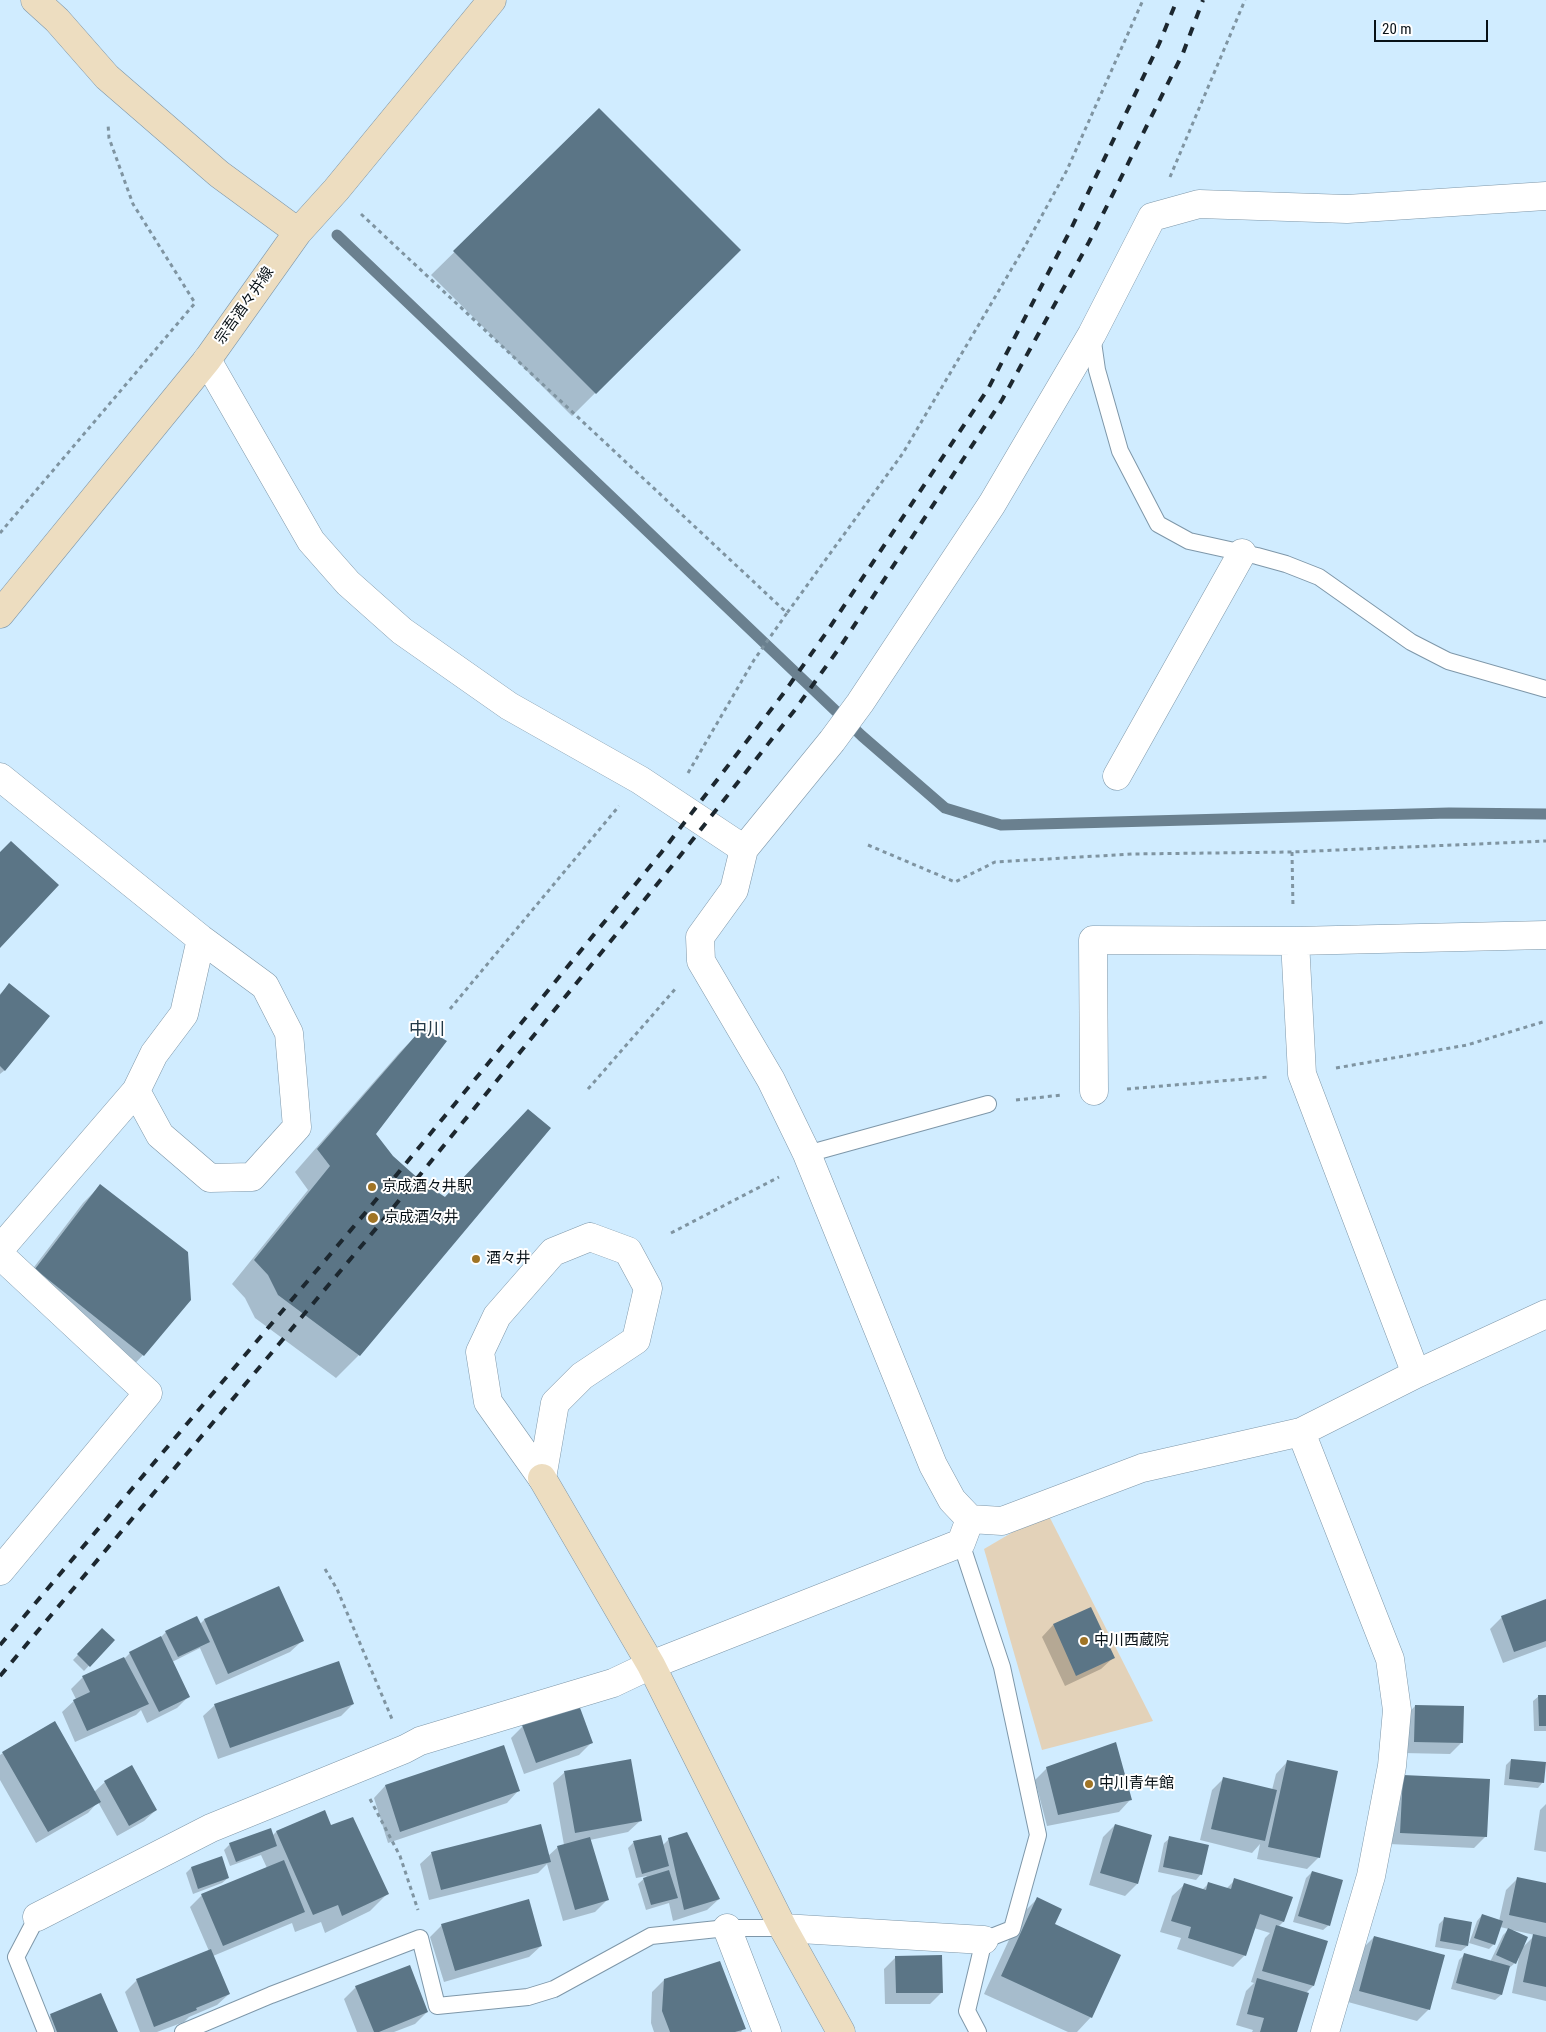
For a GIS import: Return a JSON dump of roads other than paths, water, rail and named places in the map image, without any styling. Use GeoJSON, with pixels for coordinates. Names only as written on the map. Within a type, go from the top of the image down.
{"type":"FeatureCollection","features":[{"type":"Feature","properties":{"kind":"street"},"geometry":{"type":"LineString","coordinates":[[35,0],[56,20],[107,77],[219,174],[298,232]]}},
{"type":"Feature","properties":{"kind":"street","name":"宗吾酒々井線"},"geometry":{"type":"LineString","coordinates":[[0,614],[207,360],[298,232],[336,190],[492,0]]}},
{"type":"Feature","properties":{"kind":"street"},"geometry":{"type":"LineString","coordinates":[[966,1531],[933,1465],[808,1158],[771,1080],[701,961],[700,937],[734,890],[744,849],[832,741],[860,703],[992,504],[1092,334],[1152,217],[1199,204],[1347,209],[1546,196]]}},
{"type":"Feature","properties":{"kind":"street"},"geometry":{"type":"LineString","coordinates":[[207,360],[311,541],[348,583],[402,631],[509,706],[640,780],[744,849]]}},
{"type":"Feature","properties":{"kind":"street"},"geometry":{"type":"LineString","coordinates":[[1117,776],[1242,553]]}},
{"type":"Feature","properties":{"kind":"street"},"geometry":{"type":"LineString","coordinates":[[0,777],[202,939],[266,986],[289,1033],[297,1127],[252,1177],[210,1178],[160,1135],[136,1091]]}},
{"type":"Feature","properties":{"kind":"street"},"geometry":{"type":"LineString","coordinates":[[1094,1091],[1093,940],[1295,941],[1546,936]]}},
{"type":"Feature","properties":{"kind":"street"},"geometry":{"type":"LineString","coordinates":[[0,1249],[136,1091],[154,1054],[184,1014],[202,939]]}},
{"type":"Feature","properties":{"kind":"street"},"geometry":{"type":"LineString","coordinates":[[1295,941],[1302,1074],[1416,1374]]}},
{"type":"Feature","properties":{"kind":"street"},"geometry":{"type":"LineString","coordinates":[[542,1478],[555,1403],[582,1376],[636,1340],[648,1288],[628,1251],[590,1237],[553,1252],[496,1316],[480,1352],[488,1402],[542,1478],[651,1665],[783,1928],[841,2032]]}},
{"type":"Feature","properties":{"kind":"street"},"geometry":{"type":"LineString","coordinates":[[0,1255],[148,1394],[0,1571]]}},
{"type":"Feature","properties":{"kind":"street"},"geometry":{"type":"LineString","coordinates":[[38,1917],[211,1828],[405,1749],[420,1741],[613,1683],[651,1665],[966,1531],[1002,1521],[1142,1468],[1301,1432],[1416,1374],[1546,1314]]}},
{"type":"Feature","properties":{"kind":"street"},"geometry":{"type":"LineString","coordinates":[[1301,1432],[1390,1659],[1397,1710],[1392,1766],[1371,1876],[1325,2032]]}},
{"type":"Feature","properties":{"kind":"street"},"geometry":{"type":"LineString","coordinates":[[727,1928],[767,2032]]}},
{"type":"Feature","properties":{"kind":"street"},"geometry":{"type":"LineString","coordinates":[[783,1928],[984,1940]]}},
{"type":"Feature","properties":{"kind":"lane"},"geometry":{"type":"LineString","coordinates":[[1092,334],[1097,370],[1120,451],[1158,524],[1189,541],[1286,564],[1319,577],[1411,642],[1448,661],[1546,689]]}},
{"type":"Feature","properties":{"kind":"lane"},"geometry":{"type":"LineString","coordinates":[[808,1158],[988,1104]]}},
{"type":"Feature","properties":{"kind":"lane"},"geometry":{"type":"LineString","coordinates":[[966,1531],[1002,1667],[1038,1835],[1012,1929],[984,1940],[966,2011],[978,2032]]}},
{"type":"Feature","properties":{"kind":"lane"},"geometry":{"type":"LineString","coordinates":[[38,1917],[16,1957],[46,2032]]}},
{"type":"Feature","properties":{"kind":"lane"},"geometry":{"type":"LineString","coordinates":[[183,2032],[271,1995],[420,1938],[437,2006],[528,1997],[554,1989],[651,1936],[727,1928],[783,1928]]}},
{"type":"Feature","properties":{"kind":"waterway"},"geometry":{"type":"LineString","coordinates":[[337,235],[862,736],[945,808],[1001,825],[1449,813],[1546,814]]}},
{"type":"Feature","properties":{"kind":"railway"},"geometry":{"type":"LineString","coordinates":[[0,1645],[366,1212],[661,853],[783,694],[826,633],[988,389],[1070,231],[1159,44],[1177,0]]}},
{"type":"Feature","properties":{"kind":"railway"},"geometry":{"type":"LineString","coordinates":[[0,1676],[379,1225],[672,866],[794,711],[840,647],[1002,400],[1089,242],[1183,53],[1203,0]]}},
{"type":"Feature","properties":{"kind":"place","name":"京成酒々井駅"},"geometry":{"type":"Point","coordinates":[372,1187]}},
{"type":"Feature","properties":{"kind":"place","name":"京成酒々井"},"geometry":{"type":"Point","coordinates":[373,1218]}},
{"type":"Feature","properties":{"kind":"place","name":"酒々井"},"geometry":{"type":"Point","coordinates":[476,1259]}},
{"type":"Feature","properties":{"kind":"place","name":"中川西蔵院"},"geometry":{"type":"Point","coordinates":[1084,1641]}},
{"type":"Feature","properties":{"kind":"place","name":"中川青年館"},"geometry":{"type":"Point","coordinates":[1089,1784]}},
{"type":"Feature","properties":{"kind":"district","name":"中川"},"geometry":{"type":"Point","coordinates":[427,1030]}}]}
